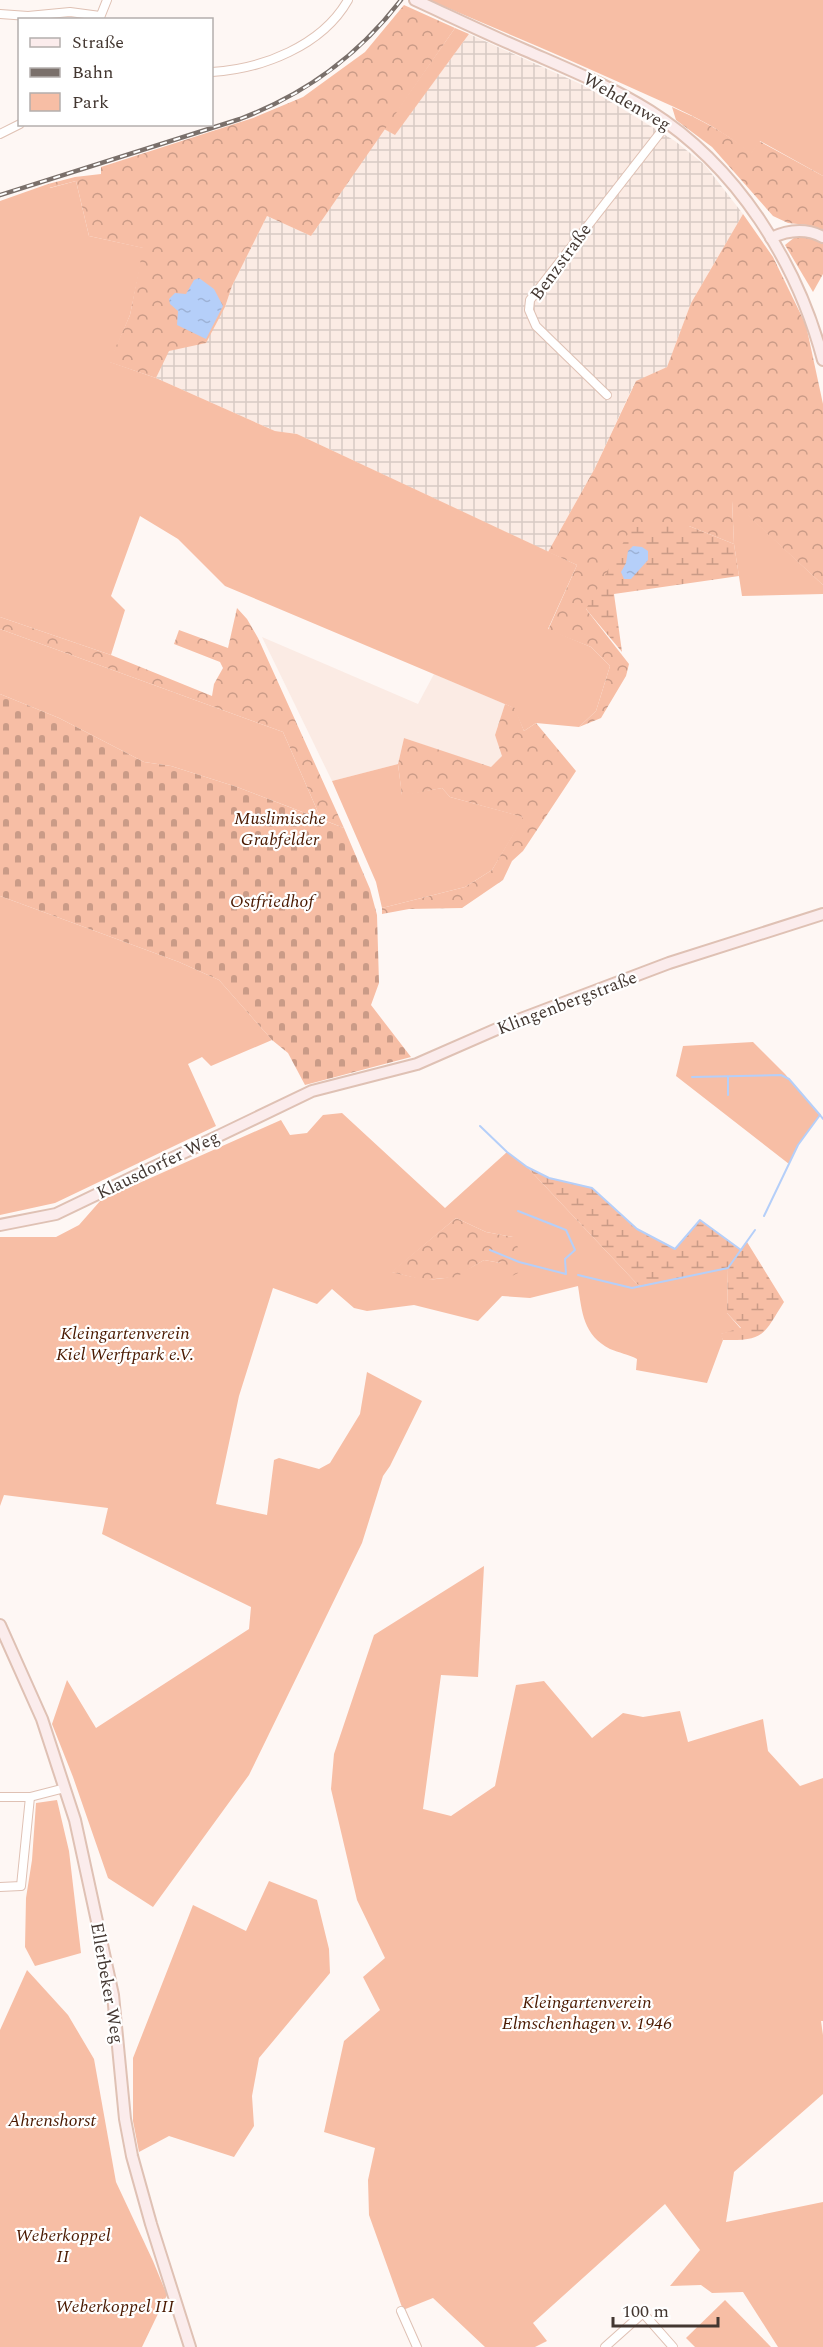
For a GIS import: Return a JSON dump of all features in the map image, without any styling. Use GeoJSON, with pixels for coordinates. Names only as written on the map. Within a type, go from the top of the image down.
{"type":"FeatureCollection","features":[{"type":"Feature","properties":{"kind":"street"},"geometry":{"type":"LineString","coordinates":[[0,14],[28,16],[70,12],[99,18],[107,0]]}},
{"type":"Feature","properties":{"kind":"street"},"geometry":{"type":"LineString","coordinates":[[213,72],[263,64],[298,47],[330,25],[348,0]]}},
{"type":"Feature","properties":{"kind":"street","name":"Wehdenweg"},"geometry":{"type":"LineString","coordinates":[[415,0],[604,86],[650,111],[703,154],[756,215],[771,238],[805,300],[823,360]]}},
{"type":"Feature","properties":{"kind":"street","name":"Benzstraße"},"geometry":{"type":"LineString","coordinates":[[607,395],[536,326],[529,310],[531,300],[667,123]]}},
{"type":"Feature","properties":{"kind":"street"},"geometry":{"type":"LineString","coordinates":[[0,134],[18,125]]}},
{"type":"Feature","properties":{"kind":"street"},"geometry":{"type":"LineString","coordinates":[[771,238],[782,233],[796,231],[807,231],[823,237]]}},
{"type":"Feature","properties":{"kind":"street","name":"Klingenbergstraße"},"geometry":{"type":"LineString","coordinates":[[312,1091],[417,1064],[513,1022],[669,963],[823,915]]}},
{"type":"Feature","properties":{"kind":"street","name":"Klausdorfer Weg"},"geometry":{"type":"LineString","coordinates":[[0,1225],[56,1214],[312,1091]]}},
{"type":"Feature","properties":{"kind":"street","name":"Ellerbeker Weg"},"geometry":{"type":"LineString","coordinates":[[0,1625],[42,1719],[75,1820],[113,1995],[125,2119],[132,2156],[154,2235],[190,2347]]}},
{"type":"Feature","properties":{"kind":"street"},"geometry":{"type":"LineString","coordinates":[[0,1797],[30,1797],[65,1788]]}},
{"type":"Feature","properties":{"kind":"street"},"geometry":{"type":"LineString","coordinates":[[0,1887],[21,1886],[30,1797]]}},
{"type":"Feature","properties":{"kind":"street"},"geometry":{"type":"LineString","coordinates":[[401,2311],[417,2347]]}},
{"type":"Feature","properties":{"kind":"street"},"geometry":{"type":"LineString","coordinates":[[605,2347],[643,2313],[673,2347]]}},
{"type":"Feature","properties":{"kind":"shaded area"},"geometry":{"type":"Polygon","coordinates":[[[469,34],[585,86],[675,141],[705,165],[743,214],[691,303],[667,367],[635,382],[595,468],[548,552],[297,434],[275,431],[156,378],[168,351],[225,307],[232,286],[267,216],[311,236],[384,129],[395,134],[469,34]]]}},
{"type":"Feature","properties":{"kind":"shaded area"},"geometry":{"type":"Polygon","coordinates":[[[262,637],[418,704],[434,674],[505,704],[495,735],[503,756],[491,768],[404,738],[398,764],[332,781],[262,637]]]}},
{"type":"Feature","properties":{"kind":"green space"},"geometry":{"type":"Polygon","coordinates":[[[429,0],[823,0],[823,176],[760,141],[751,154],[722,132],[673,106],[429,0]]]}},
{"type":"Feature","properties":{"kind":"green space"},"geometry":{"type":"Polygon","coordinates":[[[404,5],[455,28],[311,236],[267,216],[206,343],[169,351],[156,378],[109,362],[130,315],[143,248],[89,236],[76,181],[49,188],[48,184],[75,177],[101,174],[101,167],[253,118],[303,97],[365,52],[404,5]]]}},
{"type":"Feature","properties":{"kind":"green space"},"geometry":{"type":"Polygon","coordinates":[[[455,28],[469,34],[395,135],[384,129],[455,28]]]}},
{"type":"Feature","properties":{"kind":"green space"},"geometry":{"type":"Polygon","coordinates":[[[672,107],[713,127],[751,153],[759,141],[823,176],[823,231],[807,225],[788,223],[773,216],[712,147],[676,120],[672,107]]]}},
{"type":"Feature","properties":{"kind":"green space"},"geometry":{"type":"Polygon","coordinates":[[[76,181],[89,236],[144,248],[130,315],[110,362],[156,378],[275,431],[297,434],[577,565],[548,629],[591,647],[610,666],[596,711],[579,727],[536,723],[524,731],[514,708],[225,586],[178,539],[140,516],[111,596],[125,610],[111,655],[0,617],[0,201],[48,184],[50,188],[76,181]]]}},
{"type":"Feature","properties":{"kind":"green space"},"geometry":{"type":"Polygon","coordinates":[[[743,214],[773,257],[806,325],[823,404],[823,585],[732,501],[734,544],[689,526],[586,609],[629,664],[626,676],[601,718],[579,727],[596,711],[610,666],[591,647],[548,630],[577,565],[548,552],[595,468],[636,381],[667,367],[691,303],[743,214]]]}},
{"type":"Feature","properties":{"kind":"green space"},"geometry":{"type":"Polygon","coordinates":[[[807,235],[823,240],[823,274],[813,292],[785,245],[795,237],[807,235]]]}},
{"type":"Feature","properties":{"kind":"green space"},"geometry":{"type":"Polygon","coordinates":[[[732,500],[823,585],[823,594],[742,596],[734,544],[732,500]]]}},
{"type":"Feature","properties":{"kind":"green space"},"geometry":{"type":"Polygon","coordinates":[[[689,526],[734,544],[739,576],[614,594],[622,652],[586,609],[632,527],[689,526]]]}},
{"type":"Feature","properties":{"kind":"green space"},"geometry":{"type":"Polygon","coordinates":[[[237,608],[247,619],[258,638],[344,828],[321,819],[283,732],[0,629],[0,617],[111,655],[212,696],[214,684],[223,668],[220,662],[174,644],[179,630],[228,648],[237,608]]]}},
{"type":"Feature","properties":{"kind":"green space"},"geometry":{"type":"Polygon","coordinates":[[[0,629],[283,732],[321,819],[237,787],[171,766],[144,762],[59,718],[0,694],[0,629]]]}},
{"type":"Feature","properties":{"kind":"green space","name":"Ostfriedhof"},"geometry":{"type":"Polygon","coordinates":[[[0,694],[59,718],[144,762],[171,766],[237,787],[344,828],[370,889],[377,915],[379,983],[371,1005],[411,1057],[305,1085],[288,1053],[272,1040],[219,980],[179,962],[0,896],[0,694]]]}},
{"type":"Feature","properties":{"kind":"green space"},"geometry":{"type":"Polygon","coordinates":[[[505,704],[515,708],[524,731],[536,723],[576,771],[523,851],[512,861],[503,880],[462,908],[409,909],[382,914],[382,908],[465,887],[492,870],[523,817],[450,797],[442,788],[402,796],[398,764],[404,738],[491,767],[502,756],[495,735],[505,704]]]}},
{"type":"Feature","properties":{"kind":"green space"},"geometry":{"type":"Polygon","coordinates":[[[398,764],[402,795],[442,788],[450,797],[524,817],[492,870],[465,887],[382,908],[376,882],[332,781],[398,764]]]}},
{"type":"Feature","properties":{"kind":"green space"},"geometry":{"type":"Polygon","coordinates":[[[0,896],[179,962],[219,980],[272,1040],[211,1066],[202,1057],[188,1064],[216,1126],[55,1203],[0,1215],[0,896]]]}},
{"type":"Feature","properties":{"kind":"green space"},"geometry":{"type":"Polygon","coordinates":[[[753,1042],[785,1074],[820,1115],[798,1145],[789,1164],[676,1076],[683,1046],[753,1042]]]}},
{"type":"Feature","properties":{"kind":"green space","name":"Kleingartenverein Kiel Werftpark e.V."},"geometry":{"type":"Polygon","coordinates":[[[342,1113],[445,1208],[507,1152],[527,1167],[639,1286],[728,1268],[727,1313],[741,1329],[721,1334],[723,1340],[707,1383],[636,1370],[637,1359],[610,1349],[594,1337],[589,1330],[583,1314],[578,1286],[530,1298],[502,1296],[478,1321],[414,1305],[367,1311],[354,1308],[332,1289],[317,1304],[273,1288],[239,1396],[216,1504],[267,1515],[274,1460],[279,1458],[319,1469],[330,1463],[360,1414],[367,1372],[422,1401],[383,1476],[362,1543],[249,1775],[153,1907],[108,1878],[52,1724],[67,1680],[96,1728],[249,1629],[251,1607],[102,1534],[108,1508],[4,1495],[0,1506],[0,1237],[56,1237],[79,1225],[101,1200],[281,1120],[290,1135],[307,1133],[323,1115],[342,1113]],[[456,1218],[392,1272],[419,1278],[440,1279],[460,1273],[484,1260],[501,1263],[513,1237],[486,1232],[456,1218]]]}},
{"type":"Feature","properties":{"kind":"green space"},"geometry":{"type":"Polygon","coordinates":[[[527,1167],[549,1178],[592,1188],[637,1229],[675,1249],[700,1220],[741,1250],[747,1242],[784,1302],[767,1329],[761,1334],[747,1339],[723,1340],[720,1334],[741,1328],[727,1313],[728,1269],[639,1286],[527,1167]]]}},
{"type":"Feature","properties":{"kind":"green space"},"geometry":{"type":"Polygon","coordinates":[[[456,1218],[486,1232],[513,1237],[526,1264],[524,1270],[512,1276],[501,1263],[484,1260],[456,1277],[424,1280],[391,1272],[456,1218]]]}},
{"type":"Feature","properties":{"kind":"green space","name":"Kleingartenverein Elmschenhagen v. 1946"},"geometry":{"type":"Polygon","coordinates":[[[484,1566],[478,1677],[441,1675],[423,1809],[451,1816],[495,1786],[516,1685],[544,1681],[592,1738],[623,1713],[643,1717],[680,1711],[688,1742],[763,1719],[768,1751],[800,1786],[823,1778],[823,2021],[821,2021],[823,2094],[734,2172],[726,2222],[823,2202],[823,2347],[778,2347],[743,2292],[712,2293],[701,2285],[670,2286],[700,2250],[665,2204],[533,2323],[547,2341],[535,2347],[485,2347],[433,2298],[403,2310],[369,2215],[368,2180],[375,2148],[324,2132],[344,2041],[380,2010],[363,1977],[385,1958],[357,1900],[331,1789],[334,1754],[374,1635],[484,1566]]]}},
{"type":"Feature","properties":{"kind":"green space"},"geometry":{"type":"Polygon","coordinates":[[[57,1800],[69,1851],[81,1953],[35,1966],[25,1947],[26,1898],[32,1860],[36,1803],[57,1800]]]}},
{"type":"Feature","properties":{"kind":"green space"},"geometry":{"type":"Polygon","coordinates":[[[269,1881],[317,1900],[329,1949],[330,1973],[259,2058],[252,2096],[254,2126],[234,2157],[169,2136],[139,2152],[133,2121],[133,2058],[193,1905],[246,1931],[269,1881]]]}},
{"type":"Feature","properties":{"kind":"green space"},"geometry":{"type":"Polygon","coordinates":[[[27,1970],[68,2015],[94,2059],[116,2182],[167,2295],[142,2347],[0,2347],[0,2030],[27,1970]]]}},
{"type":"Feature","properties":{"kind":"green space"},"geometry":{"type":"Polygon","coordinates":[[[725,2300],[771,2347],[695,2347],[686,2338],[725,2300]]]}},
{"type":"Feature","properties":{"kind":"water"},"geometry":{"type":"Polygon","coordinates":[[[199,278],[214,289],[223,306],[206,339],[177,325],[178,311],[170,304],[169,299],[175,293],[186,294],[194,280],[199,278]]]}},
{"type":"Feature","properties":{"kind":"water"},"geometry":{"type":"Polygon","coordinates":[[[633,546],[642,547],[648,551],[648,560],[631,579],[624,579],[621,572],[626,563],[628,551],[633,546]]]}},
{"type":"Feature","properties":{"kind":"waterway"},"geometry":{"type":"LineString","coordinates":[[692,1077],[781,1075],[789,1079],[820,1115]]}},
{"type":"Feature","properties":{"kind":"waterway"},"geometry":{"type":"LineString","coordinates":[[728,1077],[728,1095]]}},
{"type":"Feature","properties":{"kind":"waterway"},"geometry":{"type":"LineString","coordinates":[[764,1216],[798,1145],[820,1115],[823,1119]]}},
{"type":"Feature","properties":{"kind":"waterway"},"geometry":{"type":"LineString","coordinates":[[480,1126],[507,1152],[527,1167],[549,1178],[592,1188],[637,1229],[675,1249],[700,1220],[741,1250]]}},
{"type":"Feature","properties":{"kind":"waterway"},"geometry":{"type":"LineString","coordinates":[[490,1250],[519,1262],[566,1274],[565,1259],[575,1250],[566,1230],[518,1211]]}},
{"type":"Feature","properties":{"kind":"waterway"},"geometry":{"type":"LineString","coordinates":[[578,1275],[632,1288],[728,1268],[755,1230]]}},
{"type":"Feature","properties":{"kind":"railway"},"geometry":{"type":"LineString","coordinates":[[0,195],[240,119],[287,98],[349,56],[401,0]]}},
{"type":"Feature","properties":{"kind":"park label","name":"Muslimische Grabfelder"},"geometry":{"type":"Point","coordinates":[280,828]}},
{"type":"Feature","properties":{"kind":"park label","name":"Ahrenshorst"},"geometry":{"type":"Point","coordinates":[52,2120]}},
{"type":"Feature","properties":{"kind":"park label","name":"Weberkoppel II"},"geometry":{"type":"Point","coordinates":[63,2245]}},
{"type":"Feature","properties":{"kind":"park label","name":"Weberkoppel III"},"geometry":{"type":"Point","coordinates":[115,2306]}}]}
